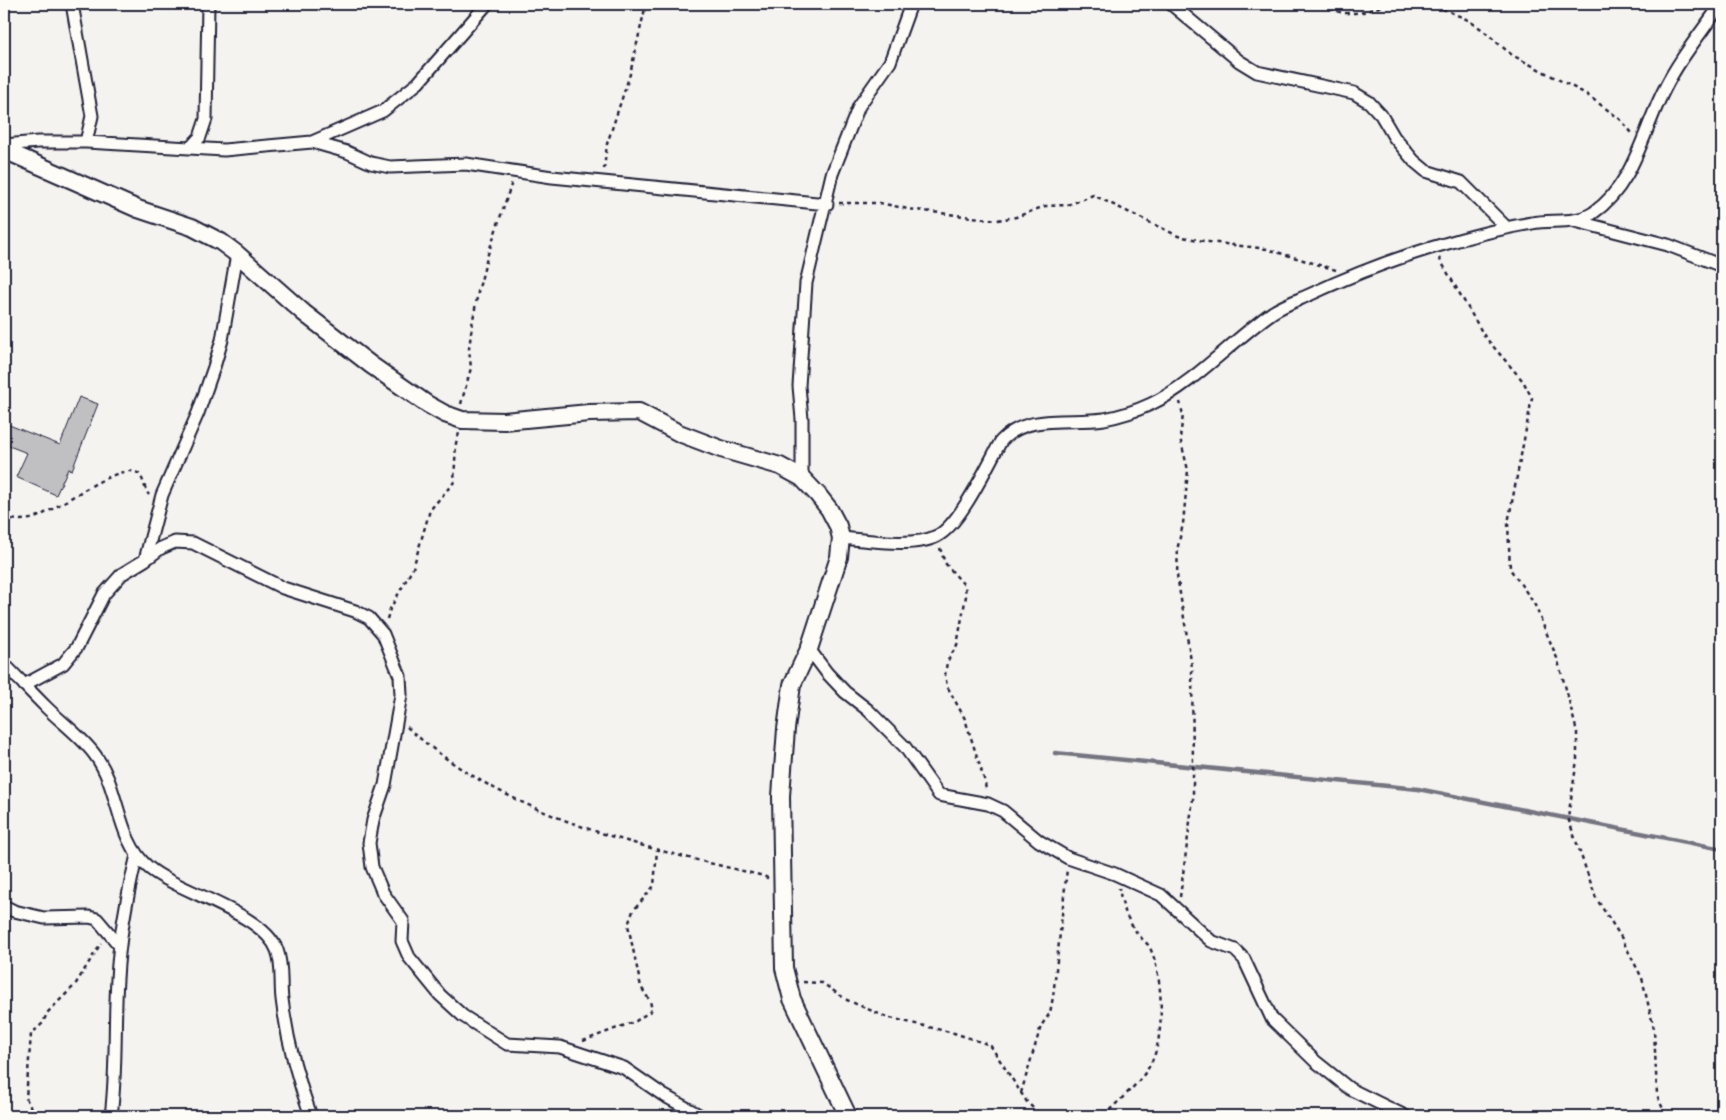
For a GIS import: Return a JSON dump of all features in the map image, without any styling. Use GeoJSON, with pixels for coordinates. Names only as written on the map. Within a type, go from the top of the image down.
{"type":"FeatureCollection","features":[{"type":"Feature","properties":{"kind":"street"},"geometry":{"type":"LineString","coordinates":[[72,4],[92,116],[86,142]]}},
{"type":"Feature","properties":{"kind":"street"},"geometry":{"type":"LineString","coordinates":[[191,147],[200,137],[206,119],[208,4]]}},
{"type":"Feature","properties":{"kind":"street"},"geometry":{"type":"LineString","coordinates":[[4,145],[38,142],[86,142],[224,150],[312,142],[383,111],[418,83],[487,4]]}},
{"type":"Feature","properties":{"kind":"street"},"geometry":{"type":"LineString","coordinates":[[802,478],[802,419],[799,386],[806,283],[827,204],[832,174],[859,106],[890,62],[911,4]]}},
{"type":"Feature","properties":{"kind":"street"},"geometry":{"type":"LineString","coordinates":[[1171,4],[1239,61],[1257,72],[1336,88],[1354,93],[1369,102],[1382,115],[1394,137],[1414,161],[1426,171],[1461,182],[1507,228]]}},
{"type":"Feature","properties":{"kind":"street"},"geometry":{"type":"LineString","coordinates":[[1575,220],[1593,213],[1610,197],[1628,174],[1663,91],[1678,65],[1722,4]]}},
{"type":"Feature","properties":{"kind":"street"},"geometry":{"type":"LineString","coordinates":[[312,142],[347,152],[371,163],[390,167],[466,164],[552,177],[827,204]]}},
{"type":"Feature","properties":{"kind":"street"},"geometry":{"type":"LineString","coordinates":[[4,150],[138,209],[192,227],[238,254],[304,313],[371,365],[427,404],[459,419],[504,421],[589,413],[639,412],[679,433],[721,449],[780,466],[802,478],[829,509],[838,526],[841,538],[839,557],[809,648],[792,685],[786,728],[781,796],[784,968],[792,999],[848,1116]]}},
{"type":"Feature","properties":{"kind":"street"},"geometry":{"type":"LineString","coordinates":[[841,538],[894,542],[928,540],[938,536],[947,529],[966,503],[1001,441],[1012,431],[1053,421],[1103,419],[1130,413],[1153,404],[1178,388],[1275,311],[1350,278],[1434,247],[1534,222],[1575,220],[1668,245],[1722,266]]}},
{"type":"Feature","properties":{"kind":"street"},"geometry":{"type":"LineString","coordinates":[[145,560],[159,507],[179,454],[198,413],[214,367],[222,340],[238,254]]}},
{"type":"Feature","properties":{"kind":"street"},"geometry":{"type":"LineString","coordinates":[[24,685],[63,664],[77,647],[104,594],[122,574],[161,548],[175,542],[193,543],[283,588],[355,611],[368,618],[383,634],[400,676],[401,695],[385,785],[375,812],[370,843],[372,867],[384,893],[404,921],[402,941],[409,957],[440,995],[463,1016],[507,1044],[560,1047],[624,1068],[663,1095],[701,1116]]}},
{"type":"Feature","properties":{"kind":"street"},"geometry":{"type":"LineString","coordinates":[[809,648],[827,674],[845,692],[868,710],[905,747],[939,795],[988,804],[1003,811],[1039,841],[1068,858],[1115,874],[1161,895],[1211,941],[1234,950],[1244,959],[1272,1019],[1315,1061],[1350,1089],[1405,1116]]}},
{"type":"Feature","properties":{"kind":"street"},"geometry":{"type":"LineString","coordinates":[[4,664],[95,755],[106,774],[128,837],[137,855],[149,868],[219,904],[260,929],[270,938],[277,951],[279,960],[289,1043],[311,1116]]}},
{"type":"Feature","properties":{"kind":"street"},"geometry":{"type":"LineString","coordinates":[[111,1116],[117,1056],[119,945],[137,855]]}},
{"type":"Feature","properties":{"kind":"street"},"geometry":{"type":"LineString","coordinates":[[4,906],[14,911],[44,918],[89,917],[97,919],[119,945]]}},
{"type":"Feature","properties":{"kind":"path"},"geometry":{"type":"LineString","coordinates":[[605,181],[604,163],[607,144],[630,74],[646,4]]}},
{"type":"Feature","properties":{"kind":"path"},"geometry":{"type":"LineString","coordinates":[[1323,4],[1330,9],[1346,14],[1363,12],[1386,4]]}},
{"type":"Feature","properties":{"kind":"path"},"geometry":{"type":"LineString","coordinates":[[1436,4],[1480,28],[1512,55],[1586,94],[1605,107],[1620,118],[1632,132],[1639,148]]}},
{"type":"Feature","properties":{"kind":"path"},"geometry":{"type":"LineString","coordinates":[[383,634],[390,609],[413,568],[430,510],[454,482],[459,419],[471,368],[469,348],[478,292],[488,254],[516,171]]}},
{"type":"Feature","properties":{"kind":"path"},"geometry":{"type":"LineString","coordinates":[[827,204],[880,203],[908,209],[998,220],[1016,217],[1045,206],[1068,205],[1093,195],[1178,236],[1267,249],[1332,268],[1350,278]]}},
{"type":"Feature","properties":{"kind":"path"},"geometry":{"type":"LineString","coordinates":[[1434,247],[1452,284],[1485,338],[1523,381],[1532,398],[1508,523],[1510,569],[1534,603],[1557,658],[1566,689],[1577,732],[1577,760],[1568,818],[1596,898],[1621,937],[1642,978],[1654,1029],[1657,1095],[1666,1116]]}},
{"type":"Feature","properties":{"kind":"path"},"geometry":{"type":"LineString","coordinates":[[1175,906],[1181,895],[1193,799],[1192,667],[1177,575],[1178,546],[1183,524],[1188,470],[1180,438],[1183,415],[1178,388]]}},
{"type":"Feature","properties":{"kind":"path"},"geometry":{"type":"LineString","coordinates":[[4,518],[19,520],[34,518],[52,510],[96,483],[120,472],[132,471],[140,475],[146,492],[159,507]]}},
{"type":"Feature","properties":{"kind":"path"},"geometry":{"type":"LineString","coordinates":[[938,536],[945,563],[966,586],[966,596],[957,645],[947,662],[945,675],[947,686],[965,719],[985,782],[988,804]]}},
{"type":"Feature","properties":{"kind":"path"},"geometry":{"type":"LineString","coordinates":[[398,718],[438,754],[462,771],[555,818],[657,850],[764,876],[782,888]]}},
{"type":"Feature","properties":{"kind":"path"},"geometry":{"type":"LineString","coordinates":[[560,1047],[592,1038],[636,1021],[652,1010],[650,1001],[641,987],[628,925],[634,911],[654,886],[657,850]]}},
{"type":"Feature","properties":{"kind":"path"},"geometry":{"type":"LineString","coordinates":[[1021,1093],[1041,1026],[1050,1013],[1065,902],[1068,858]]}},
{"type":"Feature","properties":{"kind":"path"},"geometry":{"type":"LineString","coordinates":[[1104,1116],[1133,1086],[1152,1062],[1156,1051],[1162,996],[1156,961],[1149,945],[1130,923],[1121,904],[1115,874]]}},
{"type":"Feature","properties":{"kind":"path"},"geometry":{"type":"LineString","coordinates":[[35,1116],[26,1098],[31,1034],[74,985],[96,950],[109,935]]}},
{"type":"Feature","properties":{"kind":"path"},"geometry":{"type":"LineString","coordinates":[[788,982],[822,983],[847,1000],[886,1017],[954,1033],[990,1045],[1021,1093],[1041,1116]]}},
{"type":"Feature","properties":{"kind":"building"},"geometry":{"type":"Polygon","coordinates":[[[79,397],[98,404],[72,470],[68,469],[56,495],[16,477],[27,453],[4,444],[4,423],[60,445],[79,397]]]}},
{"type":"Feature","properties":{"kind":"waterway"},"geometry":{"type":"LineString","coordinates":[[1055,753],[1418,789],[1722,849]]}}]}
